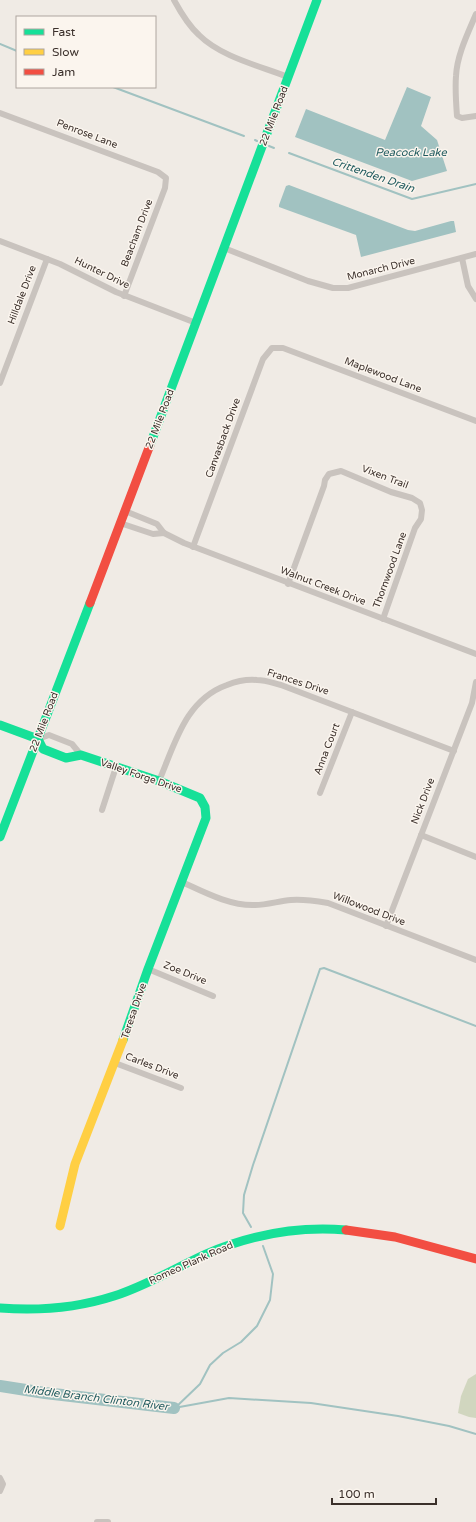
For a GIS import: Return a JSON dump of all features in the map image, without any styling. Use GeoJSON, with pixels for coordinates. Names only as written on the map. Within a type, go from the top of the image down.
{"type":"FeatureCollection","features":[{"type":"Feature","properties":{"kind":"street"},"geometry":{"type":"LineString","coordinates":[[174,0],[192,28],[208,43],[227,54],[288,77]]}},
{"type":"Feature","properties":{"kind":"street","name":"22 Mile Road"},"geometry":{"type":"LineString","coordinates":[[0,837],[125,512],[317,0]]}},
{"type":"Feature","properties":{"kind":"street"},"geometry":{"type":"LineString","coordinates":[[476,14],[459,61],[456,75],[457,116],[462,118],[476,116]]}},
{"type":"Feature","properties":{"kind":"street","name":"Penrose Lane"},"geometry":{"type":"LineString","coordinates":[[0,112],[158,172],[166,178]]}},
{"type":"Feature","properties":{"kind":"street","name":"Beacham Drive"},"geometry":{"type":"LineString","coordinates":[[124,296],[165,188],[166,178]]}},
{"type":"Feature","properties":{"kind":"street","name":"Hunter Drive"},"geometry":{"type":"LineString","coordinates":[[0,241],[47,258],[124,296],[196,323]]}},
{"type":"Feature","properties":{"kind":"street","name":"Monarch Drive"},"geometry":{"type":"LineString","coordinates":[[224,248],[308,281],[333,288],[348,288],[476,254]]}},
{"type":"Feature","properties":{"kind":"street","name":"Hilldale Drive"},"geometry":{"type":"LineString","coordinates":[[0,383],[47,258]]}},
{"type":"Feature","properties":{"kind":"street"},"geometry":{"type":"LineString","coordinates":[[462,258],[468,286],[476,299]]}},
{"type":"Feature","properties":{"kind":"street","name":"Canvasback Drive"},"geometry":{"type":"LineString","coordinates":[[193,547],[263,359],[272,348],[284,348]]}},
{"type":"Feature","properties":{"kind":"street","name":"Maplewood Lane"},"geometry":{"type":"LineString","coordinates":[[284,348],[476,421]]}},
{"type":"Feature","properties":{"kind":"street","name":"Vixen Trail"},"geometry":{"type":"LineString","coordinates":[[288,584],[325,480],[329,474],[341,471],[391,492],[412,498],[420,503],[422,510],[421,519],[416,528]]}},
{"type":"Feature","properties":{"kind":"street","name":"Walnut Creek Drive"},"geometry":{"type":"LineString","coordinates":[[125,512],[157,524],[164,533],[193,547],[476,654]]}},
{"type":"Feature","properties":{"kind":"street","name":"Walnut Creek Drive"},"geometry":{"type":"LineString","coordinates":[[120,523],[154,534],[164,533]]}},
{"type":"Feature","properties":{"kind":"street","name":"Thornwood Lane"},"geometry":{"type":"LineString","coordinates":[[383,619],[416,528]]}},
{"type":"Feature","properties":{"kind":"street","name":"Frances Drive"},"geometry":{"type":"LineString","coordinates":[[159,781],[184,722],[193,708],[206,696],[239,680],[258,680],[281,685],[454,751]]}},
{"type":"Feature","properties":{"kind":"street","name":"Nick Drive"},"geometry":{"type":"LineString","coordinates":[[386,926],[472,703],[476,682]]}},
{"type":"Feature","properties":{"kind":"street","name":"Anna Court"},"geometry":{"type":"LineString","coordinates":[[320,793],[352,712]]}},
{"type":"Feature","properties":{"kind":"street","name":"Valley Forge Drive"},"geometry":{"type":"LineString","coordinates":[[0,725],[38,739],[48,735],[72,744],[81,755]]}},
{"type":"Feature","properties":{"kind":"street","name":"Valley Forge Drive"},"geometry":{"type":"LineString","coordinates":[[38,739],[43,749],[66,758],[81,755],[159,781],[200,798]]}},
{"type":"Feature","properties":{"kind":"street"},"geometry":{"type":"LineString","coordinates":[[102,810],[116,767]]}},
{"type":"Feature","properties":{"kind":"street","name":"Teresa Drive"},"geometry":{"type":"LineString","coordinates":[[60,1226],[75,1164],[115,1063],[148,969],[206,818],[204,802],[200,798]]}},
{"type":"Feature","properties":{"kind":"street"},"geometry":{"type":"LineString","coordinates":[[420,835],[476,857]]}},
{"type":"Feature","properties":{"kind":"street","name":"Willowood Drive"},"geometry":{"type":"LineString","coordinates":[[182,882],[221,899],[239,903],[254,905],[291,900],[328,903],[476,960]]}},
{"type":"Feature","properties":{"kind":"street","name":"Zoe Drive"},"geometry":{"type":"LineString","coordinates":[[148,969],[213,996]]}},
{"type":"Feature","properties":{"kind":"street","name":"Carles Drive"},"geometry":{"type":"LineString","coordinates":[[115,1063],[181,1088]]}},
{"type":"Feature","properties":{"kind":"street","name":"Romeo Plank Road"},"geometry":{"type":"LineString","coordinates":[[0,1308],[38,1309],[65,1307],[105,1299],[129,1291],[226,1246],[252,1238],[293,1230],[332,1229],[366,1231],[409,1240],[476,1259]]}},
{"type":"Feature","properties":{"kind":"street"},"geometry":{"type":"LineString","coordinates":[[0,1478],[3,1484],[0,1490]]}},
{"type":"Feature","properties":{"kind":"street"},"geometry":{"type":"LineString","coordinates":[[98,1522],[108,1522]]}},
{"type":"Feature","properties":{"kind":"green space"},"geometry":{"type":"Polygon","coordinates":[[[476,1374],[476,1418],[458,1413],[461,1396],[468,1379],[476,1374]]]}},
{"type":"Feature","properties":{"kind":"water","name":"Peacock Lake"},"geometry":{"type":"Polygon","coordinates":[[[407,87],[431,97],[421,126],[437,140],[447,171],[412,181],[295,137],[306,109],[385,140],[407,87]]]}},
{"type":"Feature","properties":{"kind":"water"},"geometry":{"type":"Polygon","coordinates":[[[289,185],[408,230],[415,231],[454,221],[456,232],[361,257],[356,235],[279,207],[286,186],[289,185]]]}},
{"type":"Feature","properties":{"kind":"waterway","name":"Crittenden Drain"},"geometry":{"type":"LineString","coordinates":[[0,44],[16,51]]}},
{"type":"Feature","properties":{"kind":"waterway","name":"Crittenden Drain"},"geometry":{"type":"LineString","coordinates":[[116,88],[244,136]]}},
{"type":"Feature","properties":{"kind":"waterway","name":"Crittenden Drain"},"geometry":{"type":"LineString","coordinates":[[269,146],[274,148]]}},
{"type":"Feature","properties":{"kind":"waterway","name":"Crittenden Drain"},"geometry":{"type":"LineString","coordinates":[[289,153],[412,199],[476,184]]}},
{"type":"Feature","properties":{"kind":"waterway"},"geometry":{"type":"LineString","coordinates":[[251,1227],[243,1213],[244,1195],[320,969],[324,968],[476,1026]]}},
{"type":"Feature","properties":{"kind":"waterway"},"geometry":{"type":"LineString","coordinates":[[175,1408],[200,1384],[210,1365],[223,1353],[241,1342],[257,1326],[270,1300],[273,1274],[263,1246]]}},
{"type":"Feature","properties":{"kind":"waterway","name":"Middle Branch Clinton River"},"geometry":{"type":"LineString","coordinates":[[0,1386],[45,1393],[174,1408]]}},
{"type":"Feature","properties":{"kind":"waterway","name":"Middle Branch Clinton River"},"geometry":{"type":"LineString","coordinates":[[174,1408],[229,1398],[311,1403],[398,1416],[449,1426],[476,1434]]}},
{"type":"Feature","properties":{"kind":"traffic: fast"},"geometry":{"type":"LineString","coordinates":[[150,445],[317,0]]}},
{"type":"Feature","properties":{"kind":"traffic: fast"},"geometry":{"type":"LineString","coordinates":[[0,837],[90,603]]}},
{"type":"Feature","properties":{"kind":"traffic: fast"},"geometry":{"type":"LineString","coordinates":[[0,725],[38,739],[43,749],[66,758],[81,755],[159,781],[200,798],[205,807],[206,818],[148,969],[123,1040]]}},
{"type":"Feature","properties":{"kind":"traffic: fast"},"geometry":{"type":"LineString","coordinates":[[0,1308],[58,1308],[100,1300],[126,1292],[223,1247],[257,1237],[274,1233],[310,1229],[346,1230]]}},
{"type":"Feature","properties":{"kind":"traffic: slow"},"geometry":{"type":"LineString","coordinates":[[60,1226],[75,1164],[123,1040]]}},
{"type":"Feature","properties":{"kind":"traffic: jam"},"geometry":{"type":"LineString","coordinates":[[90,603],[150,445]]}},
{"type":"Feature","properties":{"kind":"traffic: jam"},"geometry":{"type":"LineString","coordinates":[[346,1230],[395,1237],[476,1259]]}}]}
